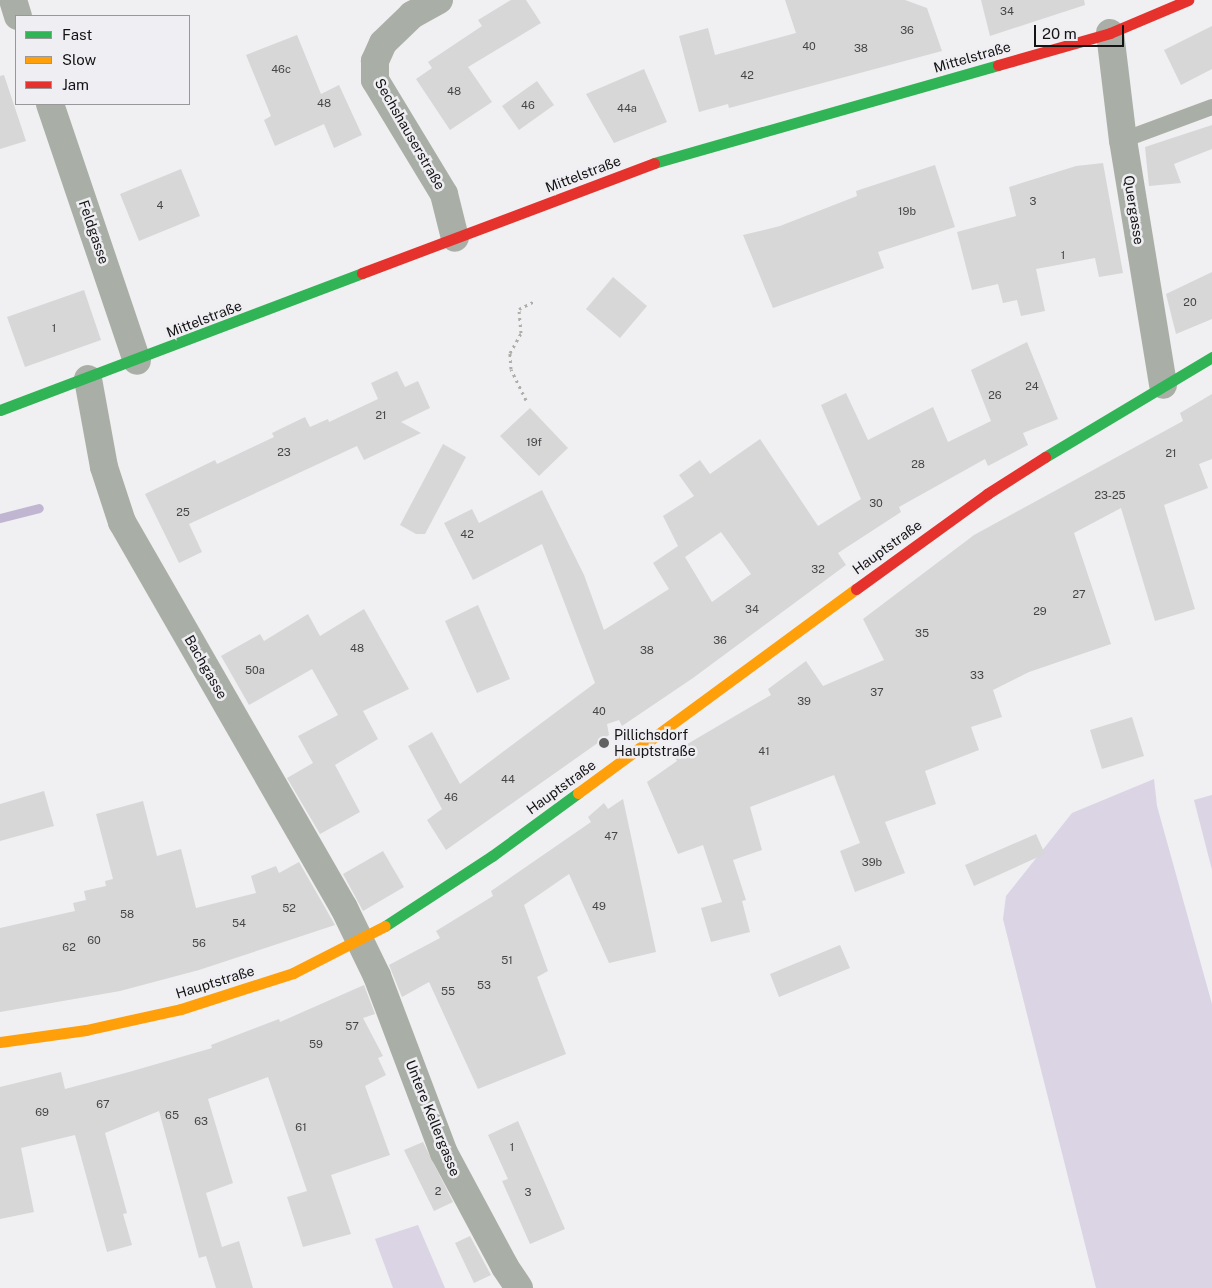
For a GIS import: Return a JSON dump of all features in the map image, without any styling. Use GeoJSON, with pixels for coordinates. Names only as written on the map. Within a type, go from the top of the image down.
{"type":"FeatureCollection","features":[{"type":"Feature","properties":{"kind":"main road","name":"Mittelstraße"},"geometry":{"type":"LineString","coordinates":[[0,410],[88,380],[657,162],[1110,34],[1188,0]]}},
{"type":"Feature","properties":{"kind":"main road","name":"Hauptstraße"},"geometry":{"type":"LineString","coordinates":[[0,1042],[86,1030],[181,1009],[293,972],[360,941],[421,904],[492,856],[927,536],[1070,441],[1212,358]]}},
{"type":"Feature","properties":{"kind":"street"},"geometry":{"type":"LineString","coordinates":[[12,0],[18,15]]}},
{"type":"Feature","properties":{"kind":"street","name":"Sechshauserstraße"},"geometry":{"type":"LineString","coordinates":[[439,0],[412,15],[383,43],[375,61],[376,80],[444,194],[455,238]]}},
{"type":"Feature","properties":{"kind":"street","name":"Quergasse"},"geometry":{"type":"LineString","coordinates":[[1110,34],[1123,140],[1163,385]]}},
{"type":"Feature","properties":{"kind":"street","name":"Feldgasse"},"geometry":{"type":"LineString","coordinates":[[50,105],[138,360]]}},
{"type":"Feature","properties":{"kind":"street","name":"Bachgasse"},"geometry":{"type":"LineString","coordinates":[[88,380],[104,467],[122,522],[360,941]]}},
{"type":"Feature","properties":{"kind":"street","name":"Untere Kellergasse"},"geometry":{"type":"LineString","coordinates":[[360,941],[377,976],[444,1153],[504,1268],[519,1288]]}},
{"type":"Feature","properties":{"kind":"lane"},"geometry":{"type":"LineString","coordinates":[[1123,140],[1212,107]]}},
{"type":"Feature","properties":{"kind":"path"},"geometry":{"type":"LineString","coordinates":[[526,400],[511,369],[510,353],[521,333],[520,309],[533,302]]}},
{"type":"Feature","properties":{"kind":"shaded area"},"geometry":{"type":"Polygon","coordinates":[[[1154,779],[1157,806],[1212,1004],[1212,1288],[1096,1288],[1003,919],[1006,896],[1072,813],[1154,779]]]}},
{"type":"Feature","properties":{"kind":"shaded area"},"geometry":{"type":"Polygon","coordinates":[[[1212,795],[1212,870],[1194,800],[1212,795]]]}},
{"type":"Feature","properties":{"kind":"shaded area"},"geometry":{"type":"Polygon","coordinates":[[[418,1225],[445,1288],[393,1288],[375,1239],[418,1225]]]}},
{"type":"Feature","properties":{"kind":"building"},"geometry":{"type":"Polygon","coordinates":[[[511,0],[526,0],[541,23],[468,67],[492,102],[450,130],[416,79],[432,68],[428,62],[482,26],[478,20],[511,0]]]}},
{"type":"Feature","properties":{"kind":"building"},"geometry":{"type":"Polygon","coordinates":[[[785,0],[905,0],[927,8],[942,51],[729,108],[728,104],[699,112],[679,36],[708,28],[715,55],[796,33],[785,0]]]}},
{"type":"Feature","properties":{"kind":"building"},"geometry":{"type":"Polygon","coordinates":[[[981,0],[1084,0],[1085,5],[990,36],[981,0]]]}},
{"type":"Feature","properties":{"kind":"building"},"geometry":{"type":"Polygon","coordinates":[[[1212,26],[1212,69],[1181,85],[1164,50],[1212,26]]]}},
{"type":"Feature","properties":{"kind":"building"},"geometry":{"type":"Polygon","coordinates":[[[297,35],[321,94],[339,85],[362,135],[334,148],[324,124],[275,146],[264,120],[271,116],[246,55],[297,35]]]}},
{"type":"Feature","properties":{"kind":"building"},"geometry":{"type":"Polygon","coordinates":[[[644,69],[667,122],[614,143],[586,94],[644,69]]]}},
{"type":"Feature","properties":{"kind":"building"},"geometry":{"type":"Polygon","coordinates":[[[4,75],[26,141],[0,149],[0,76],[4,75]]]}},
{"type":"Feature","properties":{"kind":"building"},"geometry":{"type":"Polygon","coordinates":[[[537,81],[554,105],[519,130],[502,106],[537,81]]]}},
{"type":"Feature","properties":{"kind":"building"},"geometry":{"type":"Polygon","coordinates":[[[1212,125],[1212,149],[1174,164],[1181,183],[1149,186],[1145,147],[1212,125]]]}},
{"type":"Feature","properties":{"kind":"building"},"geometry":{"type":"Polygon","coordinates":[[[1103,163],[1123,273],[1099,277],[1095,258],[1036,269],[1045,311],[1021,316],[1017,300],[1003,303],[998,284],[972,290],[957,232],[1016,216],[1009,187],[1076,166],[1103,163]]]}},
{"type":"Feature","properties":{"kind":"building"},"geometry":{"type":"Polygon","coordinates":[[[935,165],[955,227],[878,252],[884,268],[773,308],[743,235],[780,226],[857,196],[856,191],[935,165]]]}},
{"type":"Feature","properties":{"kind":"building"},"geometry":{"type":"Polygon","coordinates":[[[181,169],[200,216],[139,241],[120,194],[181,169]]]}},
{"type":"Feature","properties":{"kind":"building"},"geometry":{"type":"Polygon","coordinates":[[[1212,272],[1212,319],[1176,334],[1166,294],[1212,272]]]}},
{"type":"Feature","properties":{"kind":"building"},"geometry":{"type":"Polygon","coordinates":[[[613,277],[647,306],[620,338],[586,309],[613,277]]]}},
{"type":"Feature","properties":{"kind":"building"},"geometry":{"type":"Polygon","coordinates":[[[84,290],[101,340],[25,367],[7,317],[84,290]]]}},
{"type":"Feature","properties":{"kind":"building"},"geometry":{"type":"Polygon","coordinates":[[[1027,342],[1058,419],[1023,433],[1028,445],[988,466],[985,459],[899,507],[901,512],[838,553],[846,565],[693,678],[622,726],[619,720],[607,724],[609,735],[446,850],[427,820],[442,809],[408,746],[432,732],[460,784],[595,683],[542,544],[473,580],[444,523],[472,509],[479,523],[542,490],[584,575],[604,630],[669,589],[653,563],[678,546],[663,516],[694,496],[679,475],[700,460],[710,474],[760,439],[818,526],[861,499],[821,405],[846,393],[868,440],[933,407],[948,442],[991,421],[971,370],[1027,342]],[[721,532],[685,557],[712,602],[751,574],[721,532]]]}},
{"type":"Feature","properties":{"kind":"building"},"geometry":{"type":"Polygon","coordinates":[[[397,371],[405,387],[418,381],[430,408],[401,422],[421,433],[364,460],[357,446],[189,524],[202,552],[179,563],[145,494],[215,460],[217,464],[274,437],[272,433],[305,417],[310,427],[328,419],[329,422],[378,399],[371,383],[397,371]]]}},
{"type":"Feature","properties":{"kind":"building"},"geometry":{"type":"Polygon","coordinates":[[[1212,394],[1212,459],[1199,464],[1208,488],[1164,505],[1195,609],[1155,621],[1121,508],[1074,533],[1111,644],[1029,672],[993,690],[1002,717],[971,727],[979,750],[925,771],[936,804],[885,822],[905,873],[855,892],[840,851],[860,843],[834,775],[750,807],[762,850],[733,860],[746,900],[742,901],[750,932],[711,942],[701,908],[722,902],[703,845],[678,854],[647,782],[677,761],[672,753],[771,695],[768,689],[806,661],[823,686],[884,660],[863,619],[974,535],[1183,421],[1180,413],[1212,394]]]}},
{"type":"Feature","properties":{"kind":"building"},"geometry":{"type":"Polygon","coordinates":[[[530,408],[568,448],[539,476],[500,436],[530,408]]]}},
{"type":"Feature","properties":{"kind":"building"},"geometry":{"type":"Polygon","coordinates":[[[443,444],[466,457],[425,534],[416,534],[400,525],[443,444]]]}},
{"type":"Feature","properties":{"kind":"building"},"geometry":{"type":"Polygon","coordinates":[[[478,605],[510,679],[477,693],[445,621],[478,605]]]}},
{"type":"Feature","properties":{"kind":"building"},"geometry":{"type":"Polygon","coordinates":[[[364,609],[409,689],[363,711],[378,739],[335,765],[360,812],[320,834],[287,778],[313,763],[298,736],[338,715],[312,669],[249,705],[221,656],[260,634],[264,641],[308,614],[320,636],[364,609]]]}},
{"type":"Feature","properties":{"kind":"building"},"geometry":{"type":"Polygon","coordinates":[[[1132,717],[1144,756],[1102,769],[1090,730],[1132,717]]]}},
{"type":"Feature","properties":{"kind":"building"},"geometry":{"type":"Polygon","coordinates":[[[44,791],[54,826],[0,841],[0,804],[44,791]]]}},
{"type":"Feature","properties":{"kind":"building"},"geometry":{"type":"Polygon","coordinates":[[[623,799],[656,952],[609,963],[569,874],[524,905],[548,971],[537,977],[566,1054],[478,1089],[429,982],[402,997],[389,965],[440,938],[436,931],[493,896],[491,891],[591,822],[588,817],[604,803],[608,809],[623,799]]]}},
{"type":"Feature","properties":{"kind":"building"},"geometry":{"type":"Polygon","coordinates":[[[143,801],[157,856],[181,849],[196,908],[256,893],[251,876],[276,866],[279,873],[299,862],[335,925],[199,970],[120,991],[0,1012],[0,928],[75,911],[73,903],[86,900],[84,891],[106,886],[105,881],[113,879],[96,814],[143,801]]]}},
{"type":"Feature","properties":{"kind":"building"},"geometry":{"type":"Polygon","coordinates":[[[1036,834],[1045,854],[974,886],[965,865],[1036,834]]]}},
{"type":"Feature","properties":{"kind":"building"},"geometry":{"type":"Polygon","coordinates":[[[383,851],[404,887],[363,911],[343,874],[383,851]]]}},
{"type":"Feature","properties":{"kind":"building"},"geometry":{"type":"Polygon","coordinates":[[[840,945],[850,968],[779,997],[770,974],[840,945]]]}},
{"type":"Feature","properties":{"kind":"building"},"geometry":{"type":"Polygon","coordinates":[[[364,985],[375,1014],[363,1018],[383,1056],[378,1058],[386,1075],[365,1086],[390,1155],[331,1175],[351,1234],[303,1247],[287,1197],[307,1191],[268,1077],[208,1099],[233,1183],[206,1193],[222,1247],[239,1241],[253,1288],[216,1288],[206,1256],[199,1258],[159,1111],[105,1133],[127,1213],[123,1214],[132,1245],[107,1252],[75,1135],[21,1148],[34,1212],[0,1219],[0,1087],[61,1072],[65,1089],[129,1072],[212,1048],[211,1045],[279,1019],[280,1022],[364,985]]]}},
{"type":"Feature","properties":{"kind":"building"},"geometry":{"type":"Polygon","coordinates":[[[518,1121],[565,1229],[530,1244],[502,1181],[508,1179],[488,1135],[518,1121]]]}},
{"type":"Feature","properties":{"kind":"building"},"geometry":{"type":"Polygon","coordinates":[[[423,1142],[453,1202],[434,1211],[404,1150],[423,1142]]]}},
{"type":"Feature","properties":{"kind":"building"},"geometry":{"type":"Polygon","coordinates":[[[470,1236],[491,1275],[474,1283],[455,1243],[470,1236]]]}},
{"type":"Feature","properties":{"kind":"waterway"},"geometry":{"type":"LineString","coordinates":[[0,518],[39,508]]}},
{"type":"Feature","properties":{"kind":"traffic: fast"},"geometry":{"type":"LineString","coordinates":[[654,163],[998,65]]}},
{"type":"Feature","properties":{"kind":"traffic: fast"},"geometry":{"type":"LineString","coordinates":[[0,410],[362,273]]}},
{"type":"Feature","properties":{"kind":"traffic: fast"},"geometry":{"type":"LineString","coordinates":[[1045,457],[1212,357]]}},
{"type":"Feature","properties":{"kind":"traffic: fast"},"geometry":{"type":"LineString","coordinates":[[385,926],[492,856],[578,793]]}},
{"type":"Feature","properties":{"kind":"traffic: slow"},"geometry":{"type":"LineString","coordinates":[[578,793],[856,589]]}},
{"type":"Feature","properties":{"kind":"traffic: slow"},"geometry":{"type":"LineString","coordinates":[[0,1042],[86,1030],[181,1009],[293,973],[385,926]]}},
{"type":"Feature","properties":{"kind":"traffic: jam"},"geometry":{"type":"LineString","coordinates":[[998,65],[1110,33],[1188,0]]}},
{"type":"Feature","properties":{"kind":"traffic: jam"},"geometry":{"type":"LineString","coordinates":[[362,273],[654,163]]}},
{"type":"Feature","properties":{"kind":"traffic: jam"},"geometry":{"type":"LineString","coordinates":[[856,589],[987,494],[1045,457]]}},
{"type":"Feature","properties":{"kind":"place","name":"Pillichsdorf Hauptstraße"},"geometry":{"type":"Point","coordinates":[604,743]}}]}
